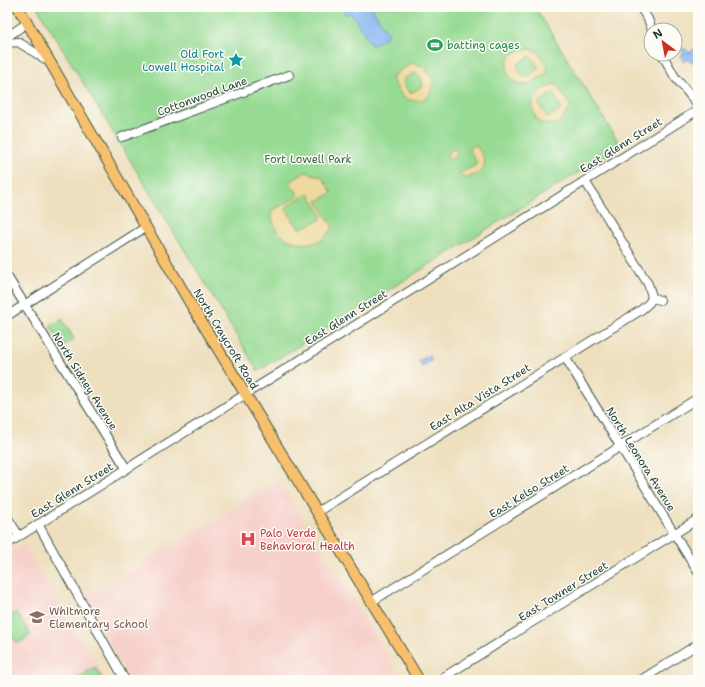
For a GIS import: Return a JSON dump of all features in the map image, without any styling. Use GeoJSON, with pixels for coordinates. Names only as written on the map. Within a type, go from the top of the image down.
{"type":"FeatureCollection","features":[{"type":"Feature","properties":{"kind":"main road","name":"North Craycroft Road"},"geometry":{"type":"LineString","coordinates":[[18,7],[245,394],[419,680]]}},
{"type":"Feature","properties":{"kind":"street"},"geometry":{"type":"LineString","coordinates":[[640,7],[649,22]]}},
{"type":"Feature","properties":{"kind":"street"},"geometry":{"type":"LineString","coordinates":[[7,37],[28,23]]}},
{"type":"Feature","properties":{"kind":"street"},"geometry":{"type":"LineString","coordinates":[[7,43],[18,42],[51,63]]}},
{"type":"Feature","properties":{"kind":"street"},"geometry":{"type":"LineString","coordinates":[[667,62],[675,77],[698,105]]}},
{"type":"Feature","properties":{"kind":"street","name":"Cottonwood Lane"},"geometry":{"type":"LineString","coordinates":[[122,137],[289,75]]}},
{"type":"Feature","properties":{"kind":"street","name":"East Glenn Street"},"geometry":{"type":"LineString","coordinates":[[7,544],[698,110]]}},
{"type":"Feature","properties":{"kind":"street"},"geometry":{"type":"LineString","coordinates":[[585,181],[648,284],[652,298],[660,300]]}},
{"type":"Feature","properties":{"kind":"street"},"geometry":{"type":"LineString","coordinates":[[7,316],[146,226]]}},
{"type":"Feature","properties":{"kind":"street","name":"North Sidney Avenue"},"geometry":{"type":"LineString","coordinates":[[7,276],[126,468]]}},
{"type":"Feature","properties":{"kind":"street","name":"East Alta Vista Street"},"geometry":{"type":"LineString","coordinates":[[317,512],[641,310],[652,298]]}},
{"type":"Feature","properties":{"kind":"street","name":"North Leonora Avenue"},"geometry":{"type":"LineString","coordinates":[[565,358],[698,572]]}},
{"type":"Feature","properties":{"kind":"street","name":"East Kelso Street"},"geometry":{"type":"LineString","coordinates":[[371,602],[698,398]]}},
{"type":"Feature","properties":{"kind":"street"},"geometry":{"type":"LineString","coordinates":[[7,517],[19,536]]}},
{"type":"Feature","properties":{"kind":"street","name":"East Towner Street"},"geometry":{"type":"LineString","coordinates":[[439,680],[698,520]]}},
{"type":"Feature","properties":{"kind":"street"},"geometry":{"type":"LineString","coordinates":[[38,524],[125,680]]}},
{"type":"Feature","properties":{"kind":"street"},"geometry":{"type":"LineString","coordinates":[[641,680],[698,644]]}},
{"type":"Feature","properties":{"kind":"street"},"geometry":{"type":"LineString","coordinates":[[654,672],[658,680]]}},
{"type":"Feature","properties":{"kind":"shaded area","name":"Palo Verde Behavioral Health"},"geometry":{"type":"Polygon","coordinates":[[[278,480],[402,680],[130,680],[83,599],[278,480]]]}},
{"type":"Feature","properties":{"kind":"shaded area","name":"Whitmore Elementary School"},"geometry":{"type":"Polygon","coordinates":[[[23,544],[107,680],[7,680],[7,553],[23,544]]]}},
{"type":"Feature","properties":{"kind":"green space","name":"Fort Lowell Park"},"geometry":{"type":"Polygon","coordinates":[[[37,7],[535,7],[621,146],[258,371],[37,7]]]}},
{"type":"Feature","properties":{"kind":"green space"},"geometry":{"type":"Polygon","coordinates":[[[62,319],[74,339],[63,346],[50,326],[62,319]]]}},
{"type":"Feature","properties":{"kind":"green space"},"geometry":{"type":"Polygon","coordinates":[[[16,612],[31,635],[17,644],[7,629],[7,618],[16,612]]]}},
{"type":"Feature","properties":{"kind":"green space"},"geometry":{"type":"Polygon","coordinates":[[[95,667],[103,680],[75,680],[95,667]]]}},
{"type":"Feature","properties":{"kind":"sand"},"geometry":{"type":"Polygon","coordinates":[[[531,49],[538,52],[548,67],[547,73],[526,86],[514,81],[507,71],[507,65],[508,60],[512,55],[520,50],[531,49]],[[530,56],[516,65],[526,78],[539,68],[530,56]]]}},
{"type":"Feature","properties":{"kind":"sand"},"geometry":{"type":"Polygon","coordinates":[[[412,63],[425,67],[433,80],[430,93],[427,97],[421,100],[414,101],[403,97],[392,80],[394,75],[412,63]],[[416,72],[404,79],[403,83],[410,93],[423,85],[421,77],[416,72]]]}},
{"type":"Feature","properties":{"kind":"sand"},"geometry":{"type":"Polygon","coordinates":[[[553,84],[557,85],[571,107],[563,119],[558,123],[540,123],[533,111],[535,97],[538,93],[553,84]],[[554,94],[539,102],[539,105],[548,118],[561,110],[561,107],[554,94]]]}},
{"type":"Feature","properties":{"kind":"sand"},"geometry":{"type":"Polygon","coordinates":[[[475,145],[483,157],[484,168],[476,175],[462,178],[460,173],[476,165],[477,163],[469,149],[475,145]]]}},
{"type":"Feature","properties":{"kind":"sand"},"geometry":{"type":"Polygon","coordinates":[[[456,149],[458,154],[450,160],[447,155],[456,149]]]}},
{"type":"Feature","properties":{"kind":"sand"},"geometry":{"type":"Polygon","coordinates":[[[305,172],[322,177],[332,193],[317,201],[333,227],[327,235],[314,243],[295,242],[283,236],[275,228],[271,211],[299,196],[290,182],[305,172]],[[308,194],[287,206],[286,209],[299,229],[320,220],[322,215],[308,194]]]}},
{"type":"Feature","properties":{"kind":"water"},"geometry":{"type":"Polygon","coordinates":[[[341,7],[371,7],[389,35],[372,46],[351,13],[346,15],[341,7]]]}},
{"type":"Feature","properties":{"kind":"water"},"geometry":{"type":"Polygon","coordinates":[[[685,48],[689,53],[694,49],[697,53],[695,55],[697,59],[691,63],[688,59],[684,62],[683,50],[685,48]]]}},
{"type":"Feature","properties":{"kind":"water"},"geometry":{"type":"Polygon","coordinates":[[[429,355],[432,360],[422,367],[419,361],[429,355]]]}},
{"type":"Feature","properties":{"kind":"place","name":"batting cages"},"geometry":{"type":"Point","coordinates":[435,45]}},
{"type":"Feature","properties":{"kind":"place","name":"Old Fort Lowell Hospital"},"geometry":{"type":"Point","coordinates":[236,60]}},
{"type":"Feature","properties":{"kind":"place","name":"Palo Verde Behavioral Health"},"geometry":{"type":"Point","coordinates":[248,539]}},
{"type":"Feature","properties":{"kind":"place","name":"Whitmore Elementary School"},"geometry":{"type":"Point","coordinates":[37,617]}}]}
